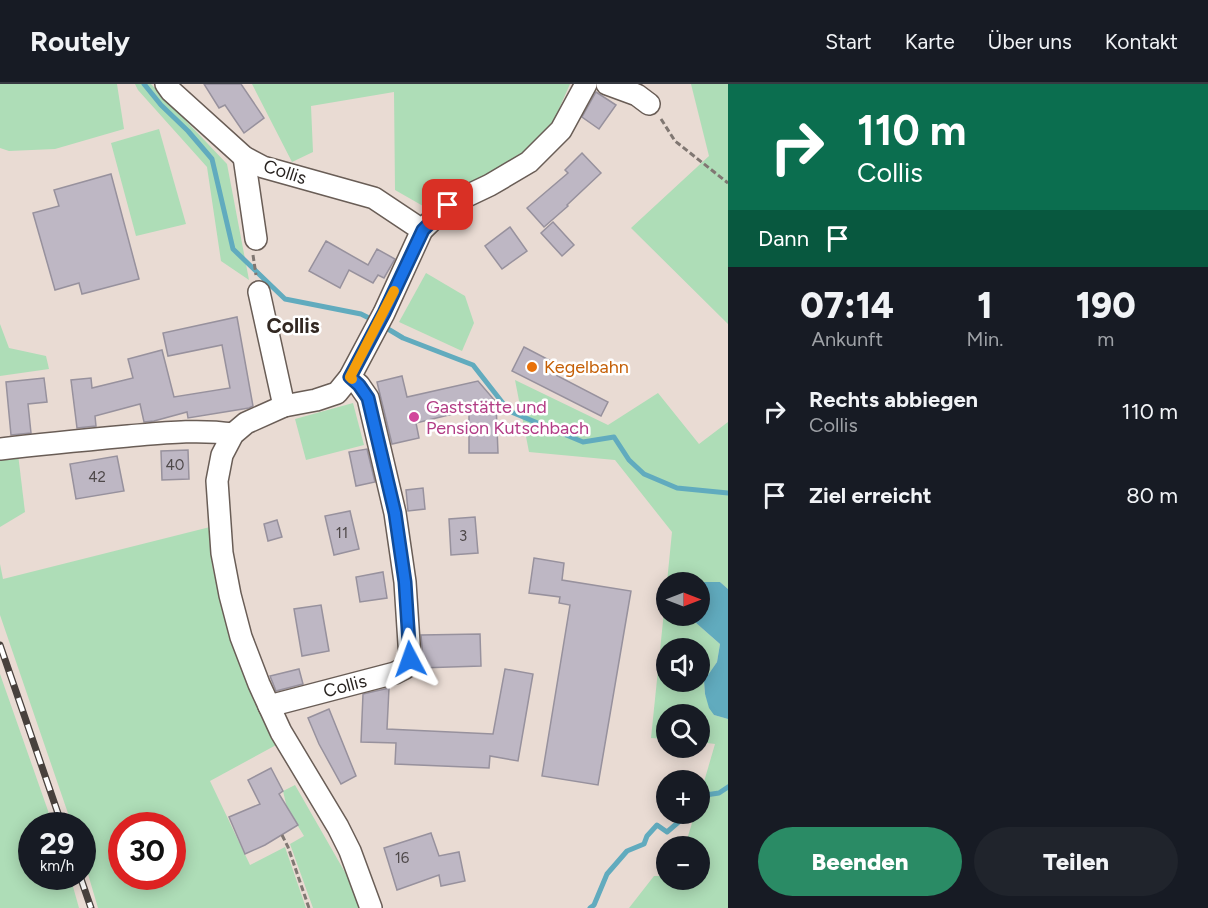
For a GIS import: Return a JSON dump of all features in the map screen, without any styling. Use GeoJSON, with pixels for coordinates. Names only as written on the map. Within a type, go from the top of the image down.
{"type":"FeatureCollection","features":[{"type":"Feature","properties":{"kind":"street","name":"Collis"},"geometry":{"type":"LineString","coordinates":[[166,84],[244,157],[263,166],[374,198],[423,230]]}},
{"type":"Feature","properties":{"kind":"street"},"geometry":{"type":"LineString","coordinates":[[371,908],[350,851],[281,732],[241,637],[222,553],[217,481],[222,455],[233,434],[246,423],[284,406],[337,393],[350,377],[369,342],[423,230],[448,205],[490,185],[529,162],[561,130],[586,84]]}},
{"type":"Feature","properties":{"kind":"street"},"geometry":{"type":"LineString","coordinates":[[607,84],[637,95],[649,104]]}},
{"type":"Feature","properties":{"kind":"street"},"geometry":{"type":"LineString","coordinates":[[244,157],[254,247]]}},
{"type":"Feature","properties":{"kind":"street"},"geometry":{"type":"LineString","coordinates":[[258,288],[284,406]]}},
{"type":"Feature","properties":{"kind":"street","name":"Collis"},"geometry":{"type":"LineString","coordinates":[[269,706],[395,673],[405,668],[410,659],[405,582],[395,513],[368,398],[350,377]]}},
{"type":"Feature","properties":{"kind":"street"},"geometry":{"type":"LineString","coordinates":[[0,450],[50,443],[185,431],[233,434]]}},
{"type":"Feature","properties":{"kind":"path"},"geometry":{"type":"LineString","coordinates":[[649,104],[675,141],[728,183]]}},
{"type":"Feature","properties":{"kind":"path"},"geometry":{"type":"LineString","coordinates":[[254,247],[258,288]]}},
{"type":"Feature","properties":{"kind":"path"},"geometry":{"type":"LineString","coordinates":[[282,835],[309,908]]}},
{"type":"Feature","properties":{"kind":"green space"},"geometry":{"type":"Polygon","coordinates":[[[0,84],[117,84],[124,129],[55,149],[9,151],[0,148],[0,84]]]}},
{"type":"Feature","properties":{"kind":"green space"},"geometry":{"type":"Polygon","coordinates":[[[135,84],[151,84],[227,164],[249,280],[221,261],[207,167],[135,84]]]}},
{"type":"Feature","properties":{"kind":"green space"},"geometry":{"type":"Polygon","coordinates":[[[252,84],[570,84],[551,127],[524,157],[430,210],[395,190],[394,92],[311,106],[313,152],[292,162],[252,84]]]}},
{"type":"Feature","properties":{"kind":"green space"},"geometry":{"type":"Polygon","coordinates":[[[691,84],[728,84],[728,324],[631,228],[709,156],[691,84]]]}},
{"type":"Feature","properties":{"kind":"green space"},"geometry":{"type":"Polygon","coordinates":[[[159,129],[186,224],[136,236],[111,143],[159,129]]]}},
{"type":"Feature","properties":{"kind":"green space"},"geometry":{"type":"Polygon","coordinates":[[[426,273],[465,296],[474,323],[462,351],[399,322],[426,273]]]}},
{"type":"Feature","properties":{"kind":"green space"},"geometry":{"type":"Polygon","coordinates":[[[0,324],[9,348],[46,356],[49,369],[0,376],[0,324]]]}},
{"type":"Feature","properties":{"kind":"green space"},"geometry":{"type":"Polygon","coordinates":[[[515,380],[608,425],[658,393],[699,444],[728,422],[728,589],[720,582],[710,582],[710,572],[668,572],[672,532],[615,460],[529,452],[515,380]]]}},
{"type":"Feature","properties":{"kind":"green space"},"geometry":{"type":"Polygon","coordinates":[[[353,403],[364,445],[306,460],[295,419],[353,403]]]}},
{"type":"Feature","properties":{"kind":"green space"},"geometry":{"type":"Polygon","coordinates":[[[18,454],[25,512],[0,527],[0,456],[18,454]]]}},
{"type":"Feature","properties":{"kind":"green space"},"geometry":{"type":"Polygon","coordinates":[[[210,527],[212,565],[229,637],[278,744],[210,781],[250,865],[285,847],[306,908],[98,908],[93,890],[96,890],[96,812],[68,812],[0,615],[0,564],[3,579],[210,527]]]}},
{"type":"Feature","properties":{"kind":"green space"},"geometry":{"type":"Polygon","coordinates":[[[663,626],[700,626],[720,644],[717,662],[710,673],[710,638],[661,638],[663,626]]]}},
{"type":"Feature","properties":{"kind":"green space"},"geometry":{"type":"Polygon","coordinates":[[[0,674],[48,812],[18,812],[18,890],[74,890],[79,908],[0,908],[0,674]]]}},
{"type":"Feature","properties":{"kind":"green space"},"geometry":{"type":"Polygon","coordinates":[[[656,689],[656,692],[705,692],[709,704],[656,704],[656,738],[651,738],[656,689]]]}},
{"type":"Feature","properties":{"kind":"green space"},"geometry":{"type":"Polygon","coordinates":[[[710,706],[714,715],[728,719],[728,908],[629,908],[654,876],[656,876],[656,890],[710,890],[710,836],[688,836],[692,824],[710,824],[710,770],[707,770],[715,744],[710,743],[710,706]]]}},
{"type":"Feature","properties":{"kind":"green space"},"geometry":{"type":"Polygon","coordinates":[[[295,785],[354,888],[361,908],[313,908],[290,844],[304,836],[287,808],[283,791],[295,785]]]}},
{"type":"Feature","properties":{"kind":"water"},"geometry":{"type":"Polygon","coordinates":[[[710,582],[720,582],[728,589],[728,719],[714,715],[705,694],[705,692],[710,692],[710,672],[717,662],[720,644],[700,626],[710,626],[710,582]]]}},
{"type":"Feature","properties":{"kind":"building"},"geometry":{"type":"Polygon","coordinates":[[[204,84],[241,84],[264,118],[244,133],[225,105],[219,108],[204,84]]]}},
{"type":"Feature","properties":{"kind":"building"},"geometry":{"type":"Polygon","coordinates":[[[596,92],[616,105],[599,129],[582,117],[596,92]]]}},
{"type":"Feature","properties":{"kind":"building"},"geometry":{"type":"Polygon","coordinates":[[[582,153],[601,173],[544,227],[527,208],[568,173],[565,170],[582,153]]]}},
{"type":"Feature","properties":{"kind":"building"},"geometry":{"type":"Polygon","coordinates":[[[111,174],[139,279],[82,294],[79,283],[55,290],[33,213],[59,206],[54,190],[111,174]]]}},
{"type":"Feature","properties":{"kind":"building"},"geometry":{"type":"Polygon","coordinates":[[[553,222],[574,245],[562,256],[541,233],[553,222]]]}},
{"type":"Feature","properties":{"kind":"building"},"geometry":{"type":"Polygon","coordinates":[[[510,227],[527,251],[502,269],[485,246],[510,227]]]}},
{"type":"Feature","properties":{"kind":"building"},"geometry":{"type":"Polygon","coordinates":[[[326,241],[368,265],[377,249],[395,259],[384,278],[378,275],[373,283],[349,270],[340,288],[309,271],[326,241]]]}},
{"type":"Feature","properties":{"kind":"building"},"geometry":{"type":"Polygon","coordinates":[[[237,317],[253,406],[188,418],[187,412],[144,422],[140,404],[95,416],[96,426],[77,428],[71,380],[91,378],[92,388],[133,378],[128,359],[162,350],[174,397],[230,388],[222,345],[168,356],[163,333],[237,317]]]}},
{"type":"Feature","properties":{"kind":"building"},"geometry":{"type":"Polygon","coordinates":[[[524,347],[553,362],[548,371],[608,402],[601,416],[512,371],[524,347]]]}},
{"type":"Feature","properties":{"kind":"building","name":"Gaststätte und Pension Kutschbach"},"geometry":{"type":"Polygon","coordinates":[[[402,376],[407,397],[478,381],[496,402],[498,453],[469,453],[469,410],[416,423],[419,438],[392,444],[377,382],[402,376]]]}},
{"type":"Feature","properties":{"kind":"building"},"geometry":{"type":"Polygon","coordinates":[[[44,378],[47,402],[28,404],[31,433],[11,435],[6,382],[44,378]]]}},
{"type":"Feature","properties":{"kind":"building"},"geometry":{"type":"Polygon","coordinates":[[[367,449],[375,482],[356,486],[349,452],[367,449]]]}},
{"type":"Feature","properties":{"kind":"building"},"geometry":{"type":"Polygon","coordinates":[[[188,450],[189,479],[162,480],[161,451],[188,450]]]}},
{"type":"Feature","properties":{"kind":"building"},"geometry":{"type":"Polygon","coordinates":[[[117,456],[124,491],[76,499],[70,464],[117,456]]]}},
{"type":"Feature","properties":{"kind":"building"},"geometry":{"type":"Polygon","coordinates":[[[423,488],[425,509],[408,511],[406,490],[423,488]]]}},
{"type":"Feature","properties":{"kind":"building"},"geometry":{"type":"Polygon","coordinates":[[[350,511],[359,549],[334,555],[325,516],[350,511]]]}},
{"type":"Feature","properties":{"kind":"building"},"geometry":{"type":"Polygon","coordinates":[[[475,517],[478,553],[451,555],[449,519],[475,517]]]}},
{"type":"Feature","properties":{"kind":"building"},"geometry":{"type":"Polygon","coordinates":[[[277,520],[282,537],[268,541],[264,524],[277,520]]]}},
{"type":"Feature","properties":{"kind":"building"},"geometry":{"type":"Polygon","coordinates":[[[534,558],[564,563],[562,580],[631,591],[598,785],[542,776],[570,605],[559,603],[560,597],[529,593],[534,558]]]}},
{"type":"Feature","properties":{"kind":"building"},"geometry":{"type":"Polygon","coordinates":[[[383,572],[387,598],[360,602],[356,577],[383,572]]]}},
{"type":"Feature","properties":{"kind":"building"},"geometry":{"type":"Polygon","coordinates":[[[321,605],[329,651],[302,656],[294,609],[321,605]]]}},
{"type":"Feature","properties":{"kind":"building"},"geometry":{"type":"Polygon","coordinates":[[[480,634],[481,666],[420,668],[423,658],[421,635],[480,634]]]}},
{"type":"Feature","properties":{"kind":"building"},"geometry":{"type":"Polygon","coordinates":[[[299,669],[303,684],[276,691],[270,676],[299,669]]]}},
{"type":"Feature","properties":{"kind":"building"},"geometry":{"type":"Polygon","coordinates":[[[505,669],[533,674],[518,761],[490,756],[489,768],[395,764],[396,743],[361,742],[363,694],[389,688],[387,729],[493,734],[505,669]]]}},
{"type":"Feature","properties":{"kind":"building"},"geometry":{"type":"Polygon","coordinates":[[[329,709],[356,776],[341,784],[308,718],[329,709]]]}},
{"type":"Feature","properties":{"kind":"building"},"geometry":{"type":"Polygon","coordinates":[[[271,768],[283,791],[279,794],[298,825],[245,854],[229,817],[260,804],[248,780],[271,768]]]}},
{"type":"Feature","properties":{"kind":"building"},"geometry":{"type":"Polygon","coordinates":[[[431,833],[439,856],[459,852],[465,881],[441,886],[439,875],[397,890],[384,848],[431,833]]]}},
{"type":"Feature","properties":{"kind":"waterway"},"geometry":{"type":"LineString","coordinates":[[144,84],[212,159],[233,249],[285,299],[361,314],[375,321]]}},
{"type":"Feature","properties":{"kind":"waterway"},"geometry":{"type":"LineString","coordinates":[[383,326],[403,338],[473,365],[509,411],[583,442],[614,437],[629,460],[644,474],[677,488],[728,493]]}},
{"type":"Feature","properties":{"kind":"waterway"},"geometry":{"type":"LineString","coordinates":[[710,794],[719,793],[728,787]]}},
{"type":"Feature","properties":{"kind":"waterway"},"geometry":{"type":"LineString","coordinates":[[590,908],[594,905],[607,874],[627,851],[644,844],[647,836],[657,825],[667,832],[676,824]]}},
{"type":"Feature","properties":{"kind":"railway"},"geometry":{"type":"LineString","coordinates":[[0,645],[58,812]]}},
{"type":"Feature","properties":{"kind":"railway"},"geometry":{"type":"LineString","coordinates":[[85,890],[91,908]]}},
{"type":"Feature","properties":{"kind":"slow traffic"},"geometry":{"type":"LineString","coordinates":[[352,379],[350,377],[394,291]]}},
{"type":"Feature","properties":{"kind":"place","name":"Kegelbahn"},"geometry":{"type":"Point","coordinates":[532,367]}},
{"type":"Feature","properties":{"kind":"place","name":"Gaststätte und Pension Kutschbach"},"geometry":{"type":"Point","coordinates":[414,417]}},
{"type":"Feature","properties":{"kind":"district","name":"Collis"},"geometry":{"type":"Point","coordinates":[293,326]}},
{"type":"Feature","properties":{"kind":"route"},"geometry":{"type":"LineString","coordinates":[[410,659],[405,582],[395,513],[368,398],[350,377],[384,313],[423,230],[448,205]]}}]}
